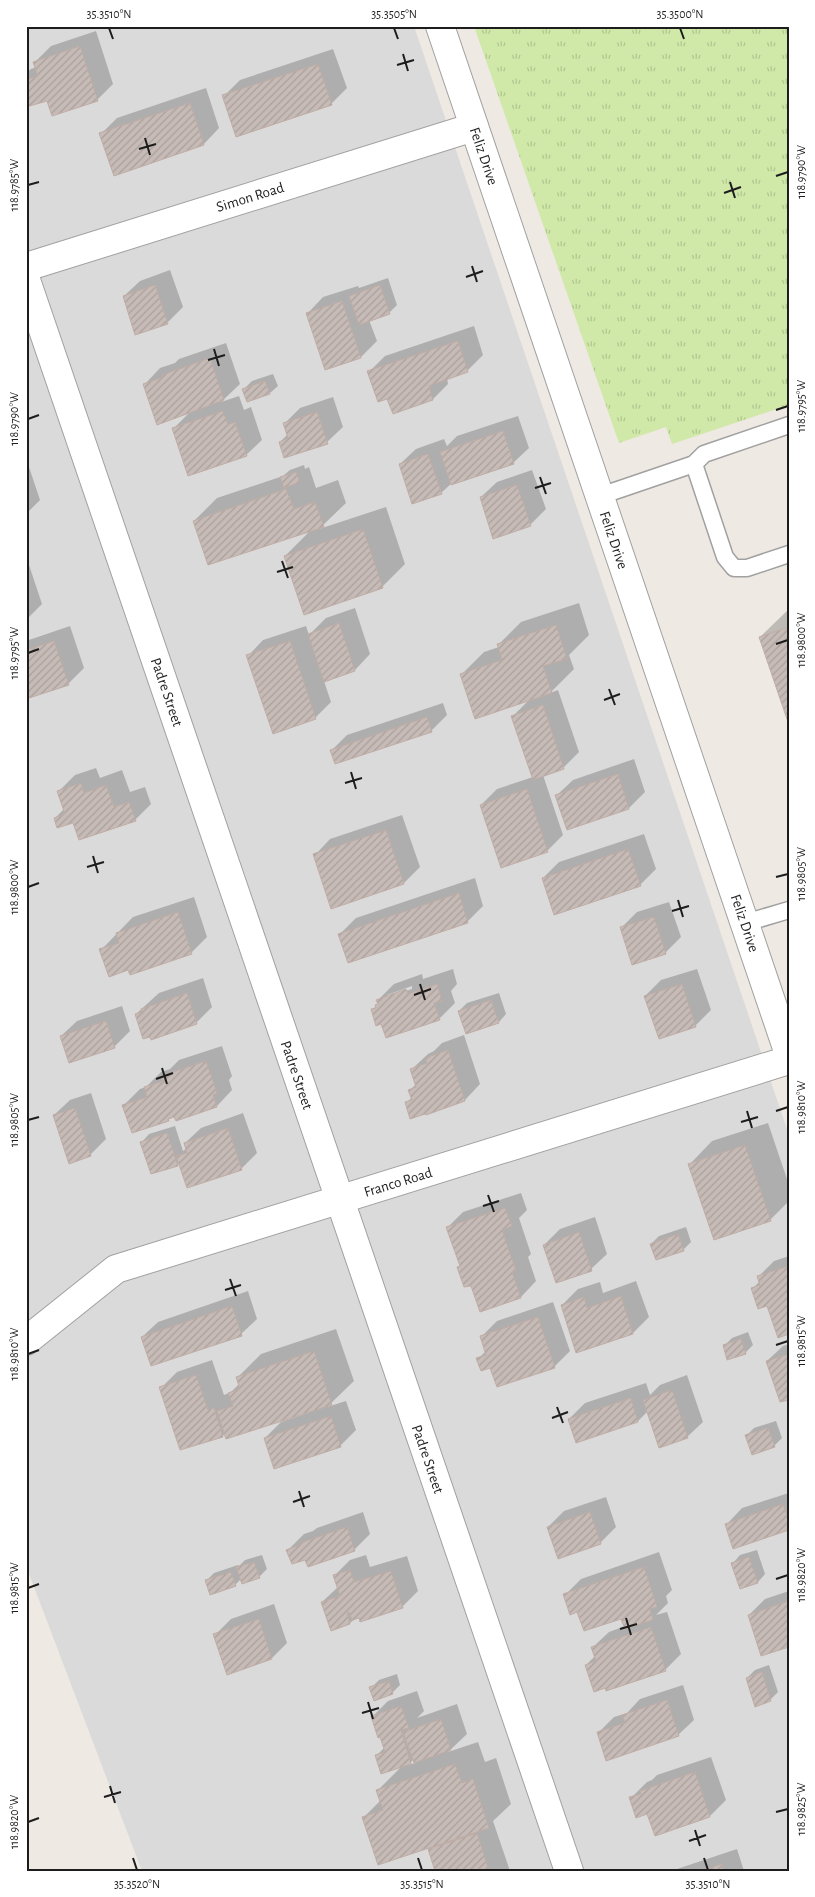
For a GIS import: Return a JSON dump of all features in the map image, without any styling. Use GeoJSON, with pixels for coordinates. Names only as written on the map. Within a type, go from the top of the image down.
{"type":"FeatureCollection","features":[{"type":"Feature","properties":{"kind":"street","name":"Feliz Drive"},"geometry":{"type":"LineString","coordinates":[[440,26],[789,1054]]}},
{"type":"Feature","properties":{"kind":"street","name":"Simon Road"},"geometry":{"type":"LineString","coordinates":[[26,267],[474,127]]}},
{"type":"Feature","properties":{"kind":"street","name":"Padre Street"},"geometry":{"type":"LineString","coordinates":[[26,280],[568,1871]]}},
{"type":"Feature","properties":{"kind":"street","name":"Franco Road"},"geometry":{"type":"LineString","coordinates":[[26,1341],[116,1269],[789,1060]]}},
{"type":"Feature","properties":{"kind":"lane"},"geometry":{"type":"LineString","coordinates":[[600,496],[694,464],[704,454],[789,425]]}},
{"type":"Feature","properties":{"kind":"lane"},"geometry":{"type":"LineString","coordinates":[[694,464],[726,557],[734,568],[747,568],[789,554]]}},
{"type":"Feature","properties":{"kind":"lane"},"geometry":{"type":"LineString","coordinates":[[745,923],[789,910]]}},
{"type":"Feature","properties":{"kind":"shaded area"},"geometry":{"type":"Polygon","coordinates":[[[26,26],[414,26],[789,1135],[789,1871],[142,1871],[26,1566],[26,26]]]}},
{"type":"Feature","properties":{"kind":"green space"},"geometry":{"type":"Polygon","coordinates":[[[474,26],[789,26],[789,405],[672,444],[666,427],[619,443],[474,26]]]}},
{"type":"Feature","properties":{"kind":"building"},"geometry":{"type":"Polygon","coordinates":[[[80,46],[98,101],[52,116],[47,101],[26,107],[26,80],[38,76],[33,62],[80,46]]]}},
{"type":"Feature","properties":{"kind":"building"},"geometry":{"type":"Polygon","coordinates":[[[318,64],[332,105],[236,137],[222,95],[318,64]]]}},
{"type":"Feature","properties":{"kind":"building"},"geometry":{"type":"Polygon","coordinates":[[[190,103],[204,145],[114,176],[99,133],[190,103]]]}},
{"type":"Feature","properties":{"kind":"building"},"geometry":{"type":"Polygon","coordinates":[[[155,285],[168,324],[135,335],[123,296],[155,285]]]}},
{"type":"Feature","properties":{"kind":"building"},"geometry":{"type":"Polygon","coordinates":[[[380,285],[390,314],[359,325],[349,296],[380,285]]]}},
{"type":"Feature","properties":{"kind":"building"},"geometry":{"type":"Polygon","coordinates":[[[342,301],[361,358],[325,370],[306,313],[342,301]]]}},
{"type":"Feature","properties":{"kind":"building"},"geometry":{"type":"Polygon","coordinates":[[[458,341],[468,372],[429,386],[433,400],[393,414],[387,399],[378,402],[367,371],[458,341]]]}},
{"type":"Feature","properties":{"kind":"building"},"geometry":{"type":"Polygon","coordinates":[[[210,358],[224,400],[157,425],[143,384],[163,377],[162,375],[210,358]]]}},
{"type":"Feature","properties":{"kind":"building"},"geometry":{"type":"Polygon","coordinates":[[[265,381],[270,394],[247,402],[242,389],[265,381]]]}},
{"type":"Feature","properties":{"kind":"building"},"geometry":{"type":"Polygon","coordinates":[[[223,411],[228,425],[235,422],[247,456],[188,476],[172,428],[223,411]]]}},
{"type":"Feature","properties":{"kind":"building"},"geometry":{"type":"Polygon","coordinates":[[[317,412],[328,444],[284,458],[279,442],[288,438],[283,423],[317,412]]]}},
{"type":"Feature","properties":{"kind":"building"},"geometry":{"type":"Polygon","coordinates":[[[503,431],[514,464],[451,485],[440,452],[503,431]]]}},
{"type":"Feature","properties":{"kind":"building"},"geometry":{"type":"Polygon","coordinates":[[[428,454],[442,494],[412,504],[399,464],[428,454]]]}},
{"type":"Feature","properties":{"kind":"building"},"geometry":{"type":"Polygon","coordinates":[[[296,472],[300,482],[284,488],[280,477],[296,472]]]}},
{"type":"Feature","properties":{"kind":"building"},"geometry":{"type":"Polygon","coordinates":[[[517,485],[531,526],[493,539],[480,497],[517,485]]]}},
{"type":"Feature","properties":{"kind":"building"},"geometry":{"type":"Polygon","coordinates":[[[286,489],[294,509],[315,502],[324,527],[208,565],[193,521],[286,489]]]}},
{"type":"Feature","properties":{"kind":"building"},"geometry":{"type":"Polygon","coordinates":[[[363,529],[383,588],[304,615],[284,556],[363,529]]]}},
{"type":"Feature","properties":{"kind":"building"},"geometry":{"type":"Polygon","coordinates":[[[339,623],[355,671],[324,682],[308,634],[339,623]]]}},
{"type":"Feature","properties":{"kind":"building"},"geometry":{"type":"Polygon","coordinates":[[[556,625],[567,659],[543,666],[552,693],[475,719],[460,674],[502,660],[497,644],[556,625]]]}},
{"type":"Feature","properties":{"kind":"building"},"geometry":{"type":"Polygon","coordinates":[[[789,627],[789,725],[759,637],[789,627]]]}},
{"type":"Feature","properties":{"kind":"building"},"geometry":{"type":"Polygon","coordinates":[[[54,641],[69,685],[26,699],[26,650],[54,641]]]}},
{"type":"Feature","properties":{"kind":"building"},"geometry":{"type":"Polygon","coordinates":[[[290,641],[316,719],[273,734],[246,655],[290,641]]]}},
{"type":"Feature","properties":{"kind":"building"},"geometry":{"type":"Polygon","coordinates":[[[543,705],[564,769],[533,780],[511,716],[543,705]]]}},
{"type":"Feature","properties":{"kind":"building"},"geometry":{"type":"Polygon","coordinates":[[[427,717],[432,732],[335,764],[330,750],[427,717]]]}},
{"type":"Feature","properties":{"kind":"building"},"geometry":{"type":"Polygon","coordinates":[[[618,774],[629,809],[567,830],[555,795],[618,774]]]}},
{"type":"Feature","properties":{"kind":"building"},"geometry":{"type":"Polygon","coordinates":[[[81,783],[84,793],[106,785],[114,807],[129,802],[136,821],[79,840],[73,823],[57,828],[54,818],[65,814],[57,791],[81,783]]]}},
{"type":"Feature","properties":{"kind":"building"},"geometry":{"type":"Polygon","coordinates":[[[527,789],[548,852],[501,868],[480,805],[527,789]]]}},
{"type":"Feature","properties":{"kind":"building"},"geometry":{"type":"Polygon","coordinates":[[[386,830],[404,884],[331,909],[313,854],[386,830]]]}},
{"type":"Feature","properties":{"kind":"building"},"geometry":{"type":"Polygon","coordinates":[[[628,849],[641,886],[554,915],[542,878],[628,849]]]}},
{"type":"Feature","properties":{"kind":"building"},"geometry":{"type":"Polygon","coordinates":[[[459,893],[468,923],[348,963],[338,934],[459,893]]]}},
{"type":"Feature","properties":{"kind":"building"},"geometry":{"type":"Polygon","coordinates":[[[178,912],[192,954],[130,975],[128,970],[109,977],[99,949],[119,943],[116,933],[178,912]]]}},
{"type":"Feature","properties":{"kind":"building"},"geometry":{"type":"Polygon","coordinates":[[[654,917],[666,954],[632,965],[620,927],[654,917]]]}},
{"type":"Feature","properties":{"kind":"building"},"geometry":{"type":"Polygon","coordinates":[[[437,984],[442,1001],[434,1003],[440,1020],[386,1038],[381,1024],[376,1026],[371,1009],[376,1008],[375,1005],[378,1004],[376,1000],[406,989],[408,994],[437,984]]]}},
{"type":"Feature","properties":{"kind":"building"},"geometry":{"type":"Polygon","coordinates":[[[682,984],[696,1027],[659,1039],[644,996],[682,984]]]}},
{"type":"Feature","properties":{"kind":"building"},"geometry":{"type":"Polygon","coordinates":[[[187,993],[197,1024],[151,1040],[150,1037],[143,1039],[135,1014],[142,1012],[141,1009],[187,993]]]}},
{"type":"Feature","properties":{"kind":"building"},"geometry":{"type":"Polygon","coordinates":[[[491,1000],[499,1023],[466,1034],[458,1011],[491,1000]]]}},
{"type":"Feature","properties":{"kind":"building"},"geometry":{"type":"Polygon","coordinates":[[[106,1021],[115,1048],[69,1063],[60,1036],[106,1021]]]}},
{"type":"Feature","properties":{"kind":"building"},"geometry":{"type":"Polygon","coordinates":[[[448,1050],[465,1101],[410,1119],[405,1102],[412,1100],[408,1090],[416,1087],[410,1069],[427,1063],[425,1058],[448,1050]]]}},
{"type":"Feature","properties":{"kind":"building"},"geometry":{"type":"Polygon","coordinates":[[[206,1061],[217,1093],[213,1095],[217,1107],[176,1121],[174,1117],[168,1119],[169,1121],[132,1133],[122,1105],[147,1097],[144,1087],[163,1081],[161,1076],[206,1061]]]}},
{"type":"Feature","properties":{"kind":"building"},"geometry":{"type":"Polygon","coordinates":[[[75,1108],[91,1156],[69,1164],[53,1115],[75,1108]]]}},
{"type":"Feature","properties":{"kind":"building"},"geometry":{"type":"Polygon","coordinates":[[[228,1128],[242,1170],[187,1188],[176,1156],[187,1153],[184,1143],[228,1128]]]}},
{"type":"Feature","properties":{"kind":"building"},"geometry":{"type":"Polygon","coordinates":[[[167,1133],[178,1166],[151,1174],[140,1142],[167,1133]]]}},
{"type":"Feature","properties":{"kind":"building"},"geometry":{"type":"Polygon","coordinates":[[[745,1145],[771,1221],[714,1240],[688,1164],[745,1145]]]}},
{"type":"Feature","properties":{"kind":"building"},"geometry":{"type":"Polygon","coordinates":[[[505,1208],[512,1226],[502,1230],[516,1271],[512,1272],[521,1298],[480,1312],[471,1286],[464,1287],[457,1267],[460,1266],[446,1227],[505,1208]]]}},
{"type":"Feature","properties":{"kind":"building"},"geometry":{"type":"Polygon","coordinates":[[[579,1232],[592,1271],[556,1283],[543,1245],[579,1232]]]}},
{"type":"Feature","properties":{"kind":"building"},"geometry":{"type":"Polygon","coordinates":[[[678,1234],[684,1251],[656,1260],[650,1244],[678,1234]]]}},
{"type":"Feature","properties":{"kind":"building"},"geometry":{"type":"Polygon","coordinates":[[[789,1266],[789,1334],[778,1338],[767,1306],[758,1309],[751,1288],[760,1285],[757,1276],[789,1266]]]}},
{"type":"Feature","properties":{"kind":"building"},"geometry":{"type":"Polygon","coordinates":[[[621,1296],[633,1334],[576,1353],[561,1305],[584,1297],[587,1308],[621,1296]]]}},
{"type":"Feature","properties":{"kind":"building"},"geometry":{"type":"Polygon","coordinates":[[[232,1306],[242,1336],[151,1366],[141,1337],[232,1306]]]}},
{"type":"Feature","properties":{"kind":"building"},"geometry":{"type":"Polygon","coordinates":[[[538,1317],[555,1368],[497,1387],[490,1368],[481,1371],[476,1358],[486,1355],[480,1336],[538,1317]]]}},
{"type":"Feature","properties":{"kind":"building"},"geometry":{"type":"Polygon","coordinates":[[[741,1339],[746,1354],[727,1360],[723,1345],[741,1339]]]}},
{"type":"Feature","properties":{"kind":"building"},"geometry":{"type":"Polygon","coordinates":[[[314,1351],[332,1405],[226,1439],[217,1411],[233,1406],[228,1393],[240,1389],[236,1377],[314,1351]]]}},
{"type":"Feature","properties":{"kind":"building"},"geometry":{"type":"Polygon","coordinates":[[[789,1354],[789,1400],[780,1402],[766,1361],[789,1354]]]}},
{"type":"Feature","properties":{"kind":"building"},"geometry":{"type":"Polygon","coordinates":[[[196,1375],[208,1410],[214,1408],[223,1437],[180,1450],[159,1387],[196,1375]]]}},
{"type":"Feature","properties":{"kind":"building"},"geometry":{"type":"Polygon","coordinates":[[[672,1390],[688,1438],[659,1448],[643,1400],[672,1390]]]}},
{"type":"Feature","properties":{"kind":"building"},"geometry":{"type":"Polygon","coordinates":[[[631,1398],[638,1422],[576,1443],[568,1419],[631,1398]]]}},
{"type":"Feature","properties":{"kind":"building"},"geometry":{"type":"Polygon","coordinates":[[[331,1416],[341,1447],[274,1469],[264,1438],[331,1416]]]}},
{"type":"Feature","properties":{"kind":"building"},"geometry":{"type":"Polygon","coordinates":[[[768,1428],[775,1447],[752,1455],[745,1435],[768,1428]]]}},
{"type":"Feature","properties":{"kind":"building"},"geometry":{"type":"Polygon","coordinates":[[[783,1504],[789,1521],[789,1530],[733,1549],[725,1524],[783,1504]]]}},
{"type":"Feature","properties":{"kind":"building"},"geometry":{"type":"Polygon","coordinates":[[[590,1512],[601,1544],[558,1559],[547,1527],[590,1512]]]}},
{"type":"Feature","properties":{"kind":"building"},"geometry":{"type":"Polygon","coordinates":[[[347,1527],[355,1551],[308,1567],[305,1560],[292,1564],[286,1550],[300,1545],[300,1543],[347,1527]]]}},
{"type":"Feature","properties":{"kind":"building"},"geometry":{"type":"Polygon","coordinates":[[[749,1557],[758,1583],[740,1589],[731,1563],[749,1557]]]}},
{"type":"Feature","properties":{"kind":"building"},"geometry":{"type":"Polygon","coordinates":[[[254,1562],[260,1578],[242,1584],[236,1567],[254,1562]]]}},
{"type":"Feature","properties":{"kind":"building"},"geometry":{"type":"Polygon","coordinates":[[[644,1567],[657,1607],[650,1609],[653,1620],[625,1629],[621,1619],[584,1631],[577,1612],[570,1615],[563,1594],[644,1567]]]}},
{"type":"Feature","properties":{"kind":"building"},"geometry":{"type":"Polygon","coordinates":[[[350,1570],[354,1582],[391,1571],[403,1608],[360,1622],[359,1618],[352,1620],[349,1612],[347,1613],[350,1624],[331,1631],[321,1602],[340,1596],[333,1575],[350,1570]]]}},
{"type":"Feature","properties":{"kind":"building"},"geometry":{"type":"Polygon","coordinates":[[[231,1572],[236,1586],[210,1595],[205,1580],[231,1572]]]}},
{"type":"Feature","properties":{"kind":"building"},"geometry":{"type":"Polygon","coordinates":[[[789,1601],[789,1647],[761,1656],[748,1615],[789,1601]]]}},
{"type":"Feature","properties":{"kind":"building"},"geometry":{"type":"Polygon","coordinates":[[[259,1619],[272,1659],[227,1675],[213,1634],[259,1619]]]}},
{"type":"Feature","properties":{"kind":"building"},"geometry":{"type":"Polygon","coordinates":[[[651,1627],[666,1671],[606,1691],[605,1688],[594,1692],[585,1665],[596,1661],[591,1647],[651,1627]]]}},
{"type":"Feature","properties":{"kind":"building"},"geometry":{"type":"Polygon","coordinates":[[[762,1672],[771,1701],[755,1707],[746,1678],[762,1672]]]}},
{"type":"Feature","properties":{"kind":"building"},"geometry":{"type":"Polygon","coordinates":[[[389,1681],[393,1694],[374,1701],[369,1687],[389,1681]]]}},
{"type":"Feature","properties":{"kind":"building"},"geometry":{"type":"Polygon","coordinates":[[[667,1700],[679,1736],[606,1761],[597,1732],[625,1723],[622,1715],[667,1700]]]}},
{"type":"Feature","properties":{"kind":"building"},"geometry":{"type":"Polygon","coordinates":[[[401,1706],[409,1728],[401,1730],[411,1764],[381,1774],[375,1755],[385,1752],[371,1716],[401,1706]]]}},
{"type":"Feature","properties":{"kind":"building"},"geometry":{"type":"Polygon","coordinates":[[[441,1719],[451,1750],[414,1763],[403,1732],[441,1719]]]}},
{"type":"Feature","properties":{"kind":"building"},"geometry":{"type":"Polygon","coordinates":[[[455,1764],[462,1783],[473,1779],[489,1828],[378,1865],[362,1817],[383,1810],[376,1790],[455,1764]]]}},
{"type":"Feature","properties":{"kind":"building"},"geometry":{"type":"Polygon","coordinates":[[[695,1772],[710,1817],[655,1836],[647,1814],[636,1818],[629,1797],[641,1794],[640,1791],[695,1772]]]}},
{"type":"Feature","properties":{"kind":"building"},"geometry":{"type":"Polygon","coordinates":[[[477,1833],[489,1871],[435,1871],[428,1849],[477,1833]]]}},
{"type":"Feature","properties":{"kind":"building"},"geometry":{"type":"Polygon","coordinates":[[[721,1864],[723,1871],[702,1871],[721,1864]]]}}]}
